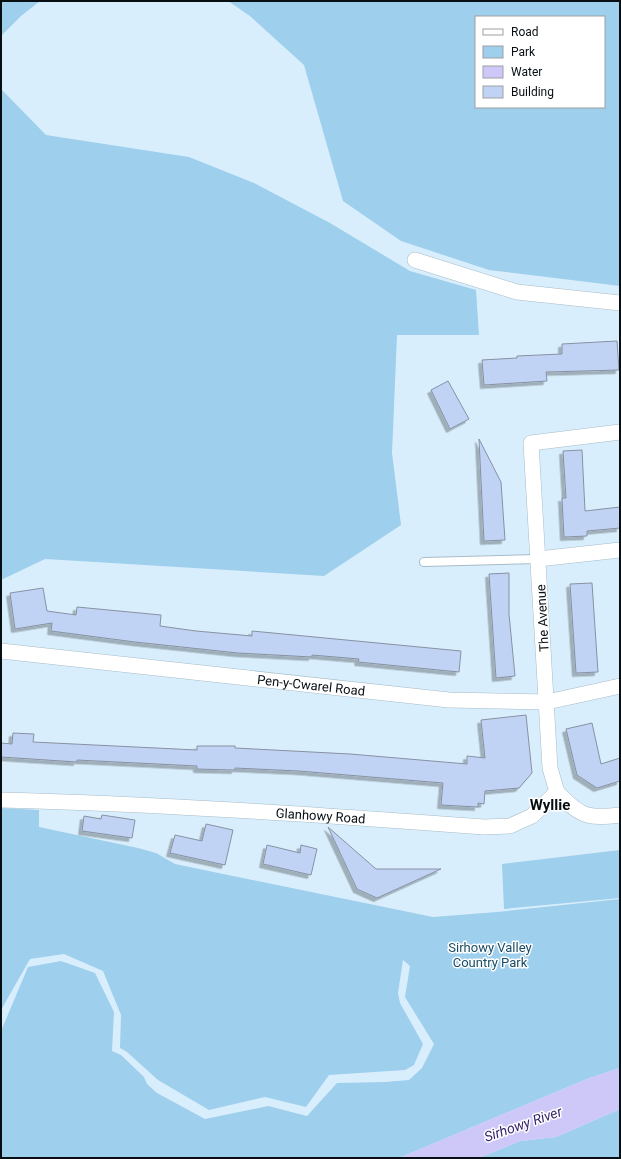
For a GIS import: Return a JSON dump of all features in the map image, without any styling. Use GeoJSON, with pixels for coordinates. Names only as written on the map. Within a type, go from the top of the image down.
{"type":"FeatureCollection","features":[{"type":"Feature","properties":{"kind":"street"},"geometry":{"type":"LineString","coordinates":[[415,260],[517,292],[620,303]]}},
{"type":"Feature","properties":{"kind":"street","name":"The Avenue"},"geometry":{"type":"LineString","coordinates":[[557,792],[550,768],[531,443],[620,432]]}},
{"type":"Feature","properties":{"kind":"street"},"geometry":{"type":"LineString","coordinates":[[538,559],[620,550]]}},
{"type":"Feature","properties":{"kind":"street","name":"Pen-y-Cwarel Road"},"geometry":{"type":"LineString","coordinates":[[1,651],[449,700],[547,702],[620,686]]}},
{"type":"Feature","properties":{"kind":"street"},"geometry":{"type":"LineString","coordinates":[[557,792],[576,811],[599,818],[620,815]]}},
{"type":"Feature","properties":{"kind":"street","name":"Glanhowy Road"},"geometry":{"type":"LineString","coordinates":[[1,800],[143,804],[484,827],[510,826],[532,816],[557,792]]}},
{"type":"Feature","properties":{"kind":"lane"},"geometry":{"type":"LineString","coordinates":[[424,562],[538,559]]}},
{"type":"Feature","properties":{"kind":"green space"},"geometry":{"type":"Polygon","coordinates":[[[1,1],[40,1],[21,16],[1,36],[1,1]]]}},
{"type":"Feature","properties":{"kind":"green space"},"geometry":{"type":"Polygon","coordinates":[[[228,1],[620,1],[620,286],[489,270],[401,241],[343,201],[304,65],[250,16],[228,1]]]}},
{"type":"Feature","properties":{"kind":"green space"},"geometry":{"type":"Polygon","coordinates":[[[1,89],[46,135],[189,157],[254,183],[330,223],[410,271],[476,290],[479,335],[397,335],[392,453],[401,525],[324,576],[45,559],[1,580],[1,89]]]}},
{"type":"Feature","properties":{"kind":"green space","name":"Sirhowy Valley Country Park"},"geometry":{"type":"Polygon","coordinates":[[[1,808],[39,810],[39,827],[138,848],[156,853],[175,864],[433,917],[620,899],[620,1068],[587,1079],[399,1158],[1,1158],[1,1031],[28,967],[61,961],[95,973],[114,1012],[112,1051],[121,1055],[144,1077],[147,1084],[157,1093],[205,1119],[268,1106],[307,1116],[337,1083],[409,1080],[422,1068],[434,1044],[405,997],[410,966],[403,960],[398,993],[400,1003],[423,1044],[414,1065],[405,1070],[329,1075],[306,1107],[265,1097],[209,1110],[158,1080],[127,1052],[120,1048],[121,1015],[103,971],[64,954],[30,959],[1,1010],[1,808]]]}},
{"type":"Feature","properties":{"kind":"green space"},"geometry":{"type":"Polygon","coordinates":[[[620,850],[620,898],[504,909],[502,864],[620,850]]]}},
{"type":"Feature","properties":{"kind":"green space"},"geometry":{"type":"Polygon","coordinates":[[[620,1109],[620,1158],[479,1158],[520,1141],[556,1137],[620,1109]]]}},
{"type":"Feature","properties":{"kind":"water","name":"Sirhowy River"},"geometry":{"type":"Polygon","coordinates":[[[620,1068],[620,1109],[556,1137],[520,1141],[479,1158],[399,1158],[587,1079],[620,1068]]]}},
{"type":"Feature","properties":{"kind":"building"},"geometry":{"type":"Polygon","coordinates":[[[617,341],[619,370],[546,372],[547,381],[484,385],[482,360],[517,358],[517,356],[562,354],[562,344],[617,341]]]}},
{"type":"Feature","properties":{"kind":"building"},"geometry":{"type":"Polygon","coordinates":[[[448,381],[469,419],[450,429],[431,390],[448,381]]]}},
{"type":"Feature","properties":{"kind":"building"},"geometry":{"type":"Polygon","coordinates":[[[479,439],[501,482],[505,540],[484,541],[479,439]]]}},
{"type":"Feature","properties":{"kind":"building"},"geometry":{"type":"Polygon","coordinates":[[[582,450],[585,511],[620,507],[620,528],[587,531],[587,536],[564,537],[562,498],[566,498],[563,451],[582,450]]]}},
{"type":"Feature","properties":{"kind":"building"},"geometry":{"type":"Polygon","coordinates":[[[509,573],[509,614],[515,676],[496,678],[489,574],[509,573]]]}},
{"type":"Feature","properties":{"kind":"building"},"geometry":{"type":"Polygon","coordinates":[[[592,583],[598,672],[576,673],[570,584],[592,583]]]}},
{"type":"Feature","properties":{"kind":"building"},"geometry":{"type":"Polygon","coordinates":[[[43,588],[47,611],[76,615],[77,607],[161,615],[160,626],[196,631],[252,636],[252,631],[461,651],[459,672],[358,662],[359,659],[312,655],[312,657],[238,653],[135,642],[51,631],[52,623],[15,629],[10,593],[43,588]]]}},
{"type":"Feature","properties":{"kind":"building"},"geometry":{"type":"Polygon","coordinates":[[[526,715],[532,773],[519,788],[485,791],[484,804],[478,803],[478,807],[441,805],[443,783],[299,771],[235,768],[235,770],[197,769],[197,766],[77,760],[77,762],[1,757],[1,743],[12,744],[13,733],[34,734],[33,742],[197,750],[197,746],[235,746],[235,748],[350,754],[467,764],[467,756],[485,758],[481,720],[526,715]]]}},
{"type":"Feature","properties":{"kind":"building"},"geometry":{"type":"Polygon","coordinates":[[[592,723],[601,764],[620,758],[620,781],[597,788],[577,775],[566,729],[592,723]]]}},
{"type":"Feature","properties":{"kind":"building"},"geometry":{"type":"Polygon","coordinates":[[[102,815],[135,820],[132,838],[82,831],[84,816],[101,819],[102,815]]]}},
{"type":"Feature","properties":{"kind":"building"},"geometry":{"type":"Polygon","coordinates":[[[206,824],[233,830],[225,865],[170,853],[175,835],[202,841],[206,824]]]}},
{"type":"Feature","properties":{"kind":"building"},"geometry":{"type":"Polygon","coordinates":[[[328,827],[376,869],[441,869],[377,898],[357,889],[328,827]]]}},
{"type":"Feature","properties":{"kind":"building"},"geometry":{"type":"Polygon","coordinates":[[[267,845],[300,853],[301,845],[317,849],[311,875],[263,864],[267,845]]]}},
{"type":"Feature","properties":{"kind":"district","name":"Wyllie"},"geometry":{"type":"Point","coordinates":[550,805]}}]}
